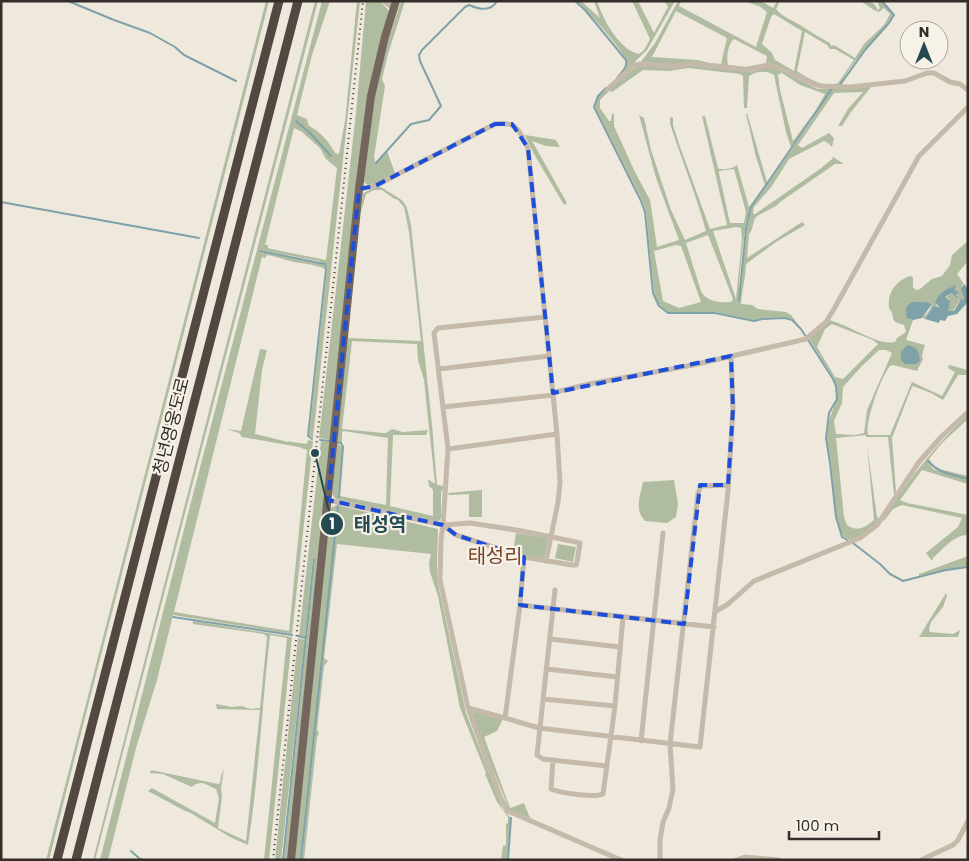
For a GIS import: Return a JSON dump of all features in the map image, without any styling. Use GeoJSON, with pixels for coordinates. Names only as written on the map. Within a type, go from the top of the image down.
{"type":"FeatureCollection","features":[{"type":"Feature","properties":{"kind":"highway","name":"청년영웅도로"},"geometry":{"type":"LineString","coordinates":[[57,860],[279,1]]}},
{"type":"Feature","properties":{"kind":"highway","name":"청년영웅도로"},"geometry":{"type":"LineString","coordinates":[[76,860],[298,1]]}},
{"type":"Feature","properties":{"kind":"main road"},"geometry":{"type":"LineString","coordinates":[[291,860],[359,190],[371,96],[385,37],[395,5]]}},
{"type":"Feature","properties":{"kind":"street"},"geometry":{"type":"LineString","coordinates":[[384,1],[395,5]]}},
{"type":"Feature","properties":{"kind":"street"},"geometry":{"type":"LineString","coordinates":[[607,90],[634,66],[641,64],[670,66],[696,64],[750,70],[768,65],[819,86],[850,87],[905,81],[927,73],[934,73],[950,82],[960,84],[968,90]]}},
{"type":"Feature","properties":{"kind":"street"},"geometry":{"type":"LineString","coordinates":[[443,406],[553,395],[556,392],[589,384],[731,356],[808,338],[826,322],[834,309],[919,156],[968,107]]}},
{"type":"Feature","properties":{"kind":"street"},"geometry":{"type":"LineString","coordinates":[[359,190],[375,186],[495,124],[507,122],[512,124],[521,133],[528,148],[558,434],[560,482],[557,509],[546,562]]}},
{"type":"Feature","properties":{"kind":"street"},"geometry":{"type":"LineString","coordinates":[[545,317],[438,328],[434,333],[448,449],[440,580],[468,708],[501,799],[508,811],[621,860]]}},
{"type":"Feature","properties":{"kind":"street"},"geometry":{"type":"LineString","coordinates":[[439,369],[549,356]]}},
{"type":"Feature","properties":{"kind":"street"},"geometry":{"type":"LineString","coordinates":[[468,708],[539,728],[700,747],[728,485],[733,409],[731,356]]}},
{"type":"Feature","properties":{"kind":"street"},"geometry":{"type":"LineString","coordinates":[[715,612],[728,604],[754,581],[851,542],[870,532],[877,526],[919,462],[941,437],[968,412]]}},
{"type":"Feature","properties":{"kind":"street"},"geometry":{"type":"LineString","coordinates":[[448,449],[558,434]]}},
{"type":"Feature","properties":{"kind":"street"},"geometry":{"type":"LineString","coordinates":[[660,860],[660,840],[663,822],[669,808],[673,789],[670,744],[699,488],[707,485],[728,485]]}},
{"type":"Feature","properties":{"kind":"street"},"geometry":{"type":"LineString","coordinates":[[328,500],[443,526],[470,524],[552,536],[580,543],[577,562],[576,565],[572,565],[524,557],[456,535],[443,526]]}},
{"type":"Feature","properties":{"kind":"street"},"geometry":{"type":"LineString","coordinates":[[640,740],[663,533]]}},
{"type":"Feature","properties":{"kind":"street"},"geometry":{"type":"LineString","coordinates":[[505,718],[520,605],[524,557]]}},
{"type":"Feature","properties":{"kind":"street"},"geometry":{"type":"LineString","coordinates":[[555,590],[537,755],[538,758],[607,766]]}},
{"type":"Feature","properties":{"kind":"street"},"geometry":{"type":"LineString","coordinates":[[520,605],[714,627]]}},
{"type":"Feature","properties":{"kind":"street"},"geometry":{"type":"LineString","coordinates":[[553,760],[551,789],[591,796],[603,794],[611,737],[623,617]]}},
{"type":"Feature","properties":{"kind":"street"},"geometry":{"type":"LineString","coordinates":[[550,639],[620,647]]}},
{"type":"Feature","properties":{"kind":"street"},"geometry":{"type":"LineString","coordinates":[[547,669],[617,676]]}},
{"type":"Feature","properties":{"kind":"street"},"geometry":{"type":"LineString","coordinates":[[543,699],[614,706]]}},
{"type":"Feature","properties":{"kind":"street"},"geometry":{"type":"LineString","coordinates":[[921,860],[953,845],[958,840],[968,821]]}},
{"type":"Feature","properties":{"kind":"street"},"geometry":{"type":"LineString","coordinates":[[736,860],[745,857],[779,860]]}},
{"type":"Feature","properties":{"kind":"highlighted area"},"geometry":{"type":"Polygon","coordinates":[[[495,124],[512,124],[528,148],[553,393],[731,356],[733,409],[728,485],[700,485],[684,624],[520,605],[524,557],[456,535],[443,525],[328,500],[359,189],[375,186],[495,124]]]}},
{"type":"Feature","properties":{"kind":"green space"},"geometry":{"type":"Polygon","coordinates":[[[266,1],[269,1],[49,860],[46,860],[266,1]]]}},
{"type":"Feature","properties":{"kind":"green space"},"geometry":{"type":"Polygon","coordinates":[[[315,1],[318,1],[95,860],[93,860],[315,1]]]}},
{"type":"Feature","properties":{"kind":"green space"},"geometry":{"type":"Polygon","coordinates":[[[322,1],[330,1],[312,55],[297,115],[307,119],[309,126],[327,141],[335,153],[339,154],[345,121],[357,1],[360,1],[313,438],[309,436],[326,264],[260,250],[260,252],[319,263],[324,265],[325,269],[270,255],[267,255],[265,258],[262,257],[174,612],[289,631],[307,450],[242,437],[239,433],[226,429],[241,431],[260,349],[267,350],[262,370],[255,434],[288,442],[307,444],[308,440],[313,441],[292,634],[173,615],[157,680],[136,748],[108,860],[100,860],[322,1]],[[294,128],[265,245],[276,250],[326,260],[337,168],[326,159],[320,148],[302,132],[294,128]]]}},
{"type":"Feature","properties":{"kind":"green space"},"geometry":{"type":"Polygon","coordinates":[[[366,1],[380,1],[389,11],[369,89],[331,440],[319,438],[356,113],[366,1]]]}},
{"type":"Feature","properties":{"kind":"green space"},"geometry":{"type":"Polygon","coordinates":[[[401,1],[405,1],[382,79],[385,86],[374,157],[377,163],[387,151],[395,173],[382,182],[368,185],[364,182],[375,92],[384,54],[401,1]]]}},
{"type":"Feature","properties":{"kind":"green space"},"geometry":{"type":"Polygon","coordinates":[[[577,1],[581,1],[600,18],[594,1],[597,1],[613,33],[625,47],[639,54],[644,50],[650,39],[632,1],[638,1],[654,33],[668,7],[664,1],[675,1],[647,50],[615,81],[627,67],[625,57],[605,31],[577,1]]]}},
{"type":"Feature","properties":{"kind":"green space"},"geometry":{"type":"Polygon","coordinates":[[[678,1],[681,1],[679,6],[756,47],[767,12],[759,6],[743,1],[761,1],[773,8],[777,1],[780,1],[776,9],[782,15],[830,43],[831,46],[834,45],[855,58],[864,44],[884,25],[890,14],[884,8],[879,12],[860,1],[873,3],[878,10],[880,8],[877,1],[882,1],[893,15],[881,33],[852,65],[841,84],[834,86],[819,85],[776,65],[753,68],[640,63],[655,43],[678,1]],[[676,11],[652,57],[698,60],[721,64],[727,38],[676,11]],[[774,14],[771,17],[762,44],[772,53],[775,60],[794,71],[802,31],[774,14]],[[805,32],[797,71],[822,84],[838,83],[854,60],[835,49],[830,49],[827,45],[805,32]],[[734,39],[730,44],[727,58],[728,65],[745,67],[766,63],[767,56],[734,39]]]}},
{"type":"Feature","properties":{"kind":"green space"},"geometry":{"type":"Polygon","coordinates":[[[639,66],[696,66],[746,71],[769,67],[782,71],[818,89],[832,88],[791,147],[774,75],[771,73],[761,72],[749,76],[747,108],[744,108],[743,76],[740,74],[688,68],[669,71],[643,70],[612,92],[609,90],[639,66]],[[782,73],[778,75],[793,141],[816,110],[825,94],[800,85],[782,73]]]}},
{"type":"Feature","properties":{"kind":"green space"},"geometry":{"type":"Polygon","coordinates":[[[872,86],[842,126],[838,126],[848,109],[863,92],[834,93],[798,145],[802,148],[829,133],[834,138],[832,147],[824,141],[789,159],[772,186],[754,207],[753,214],[820,169],[833,157],[844,164],[835,164],[776,206],[757,216],[749,234],[747,258],[802,222],[805,225],[776,242],[746,264],[741,304],[752,305],[758,309],[786,312],[798,324],[792,319],[785,317],[754,320],[715,312],[668,312],[665,310],[659,304],[654,292],[646,212],[642,200],[595,107],[598,97],[606,90],[608,92],[600,100],[600,108],[609,121],[611,121],[612,114],[614,114],[614,126],[650,200],[657,247],[679,240],[656,178],[639,115],[644,118],[651,150],[671,210],[685,240],[706,231],[670,124],[670,117],[673,118],[673,125],[679,144],[710,229],[727,225],[702,116],[705,116],[718,168],[727,169],[737,165],[749,207],[765,185],[756,157],[747,113],[767,182],[769,182],[751,207],[748,215],[739,281],[739,301],[747,229],[752,207],[833,88],[872,86]],[[734,169],[719,171],[730,223],[744,223],[746,212],[734,169]],[[736,227],[713,231],[736,299],[742,239],[741,228],[736,227]],[[708,235],[686,243],[703,295],[714,301],[731,302],[733,299],[708,235]],[[676,245],[654,251],[663,301],[679,308],[701,302],[681,246],[676,245]]]}},
{"type":"Feature","properties":{"kind":"green space"},"geometry":{"type":"Polygon","coordinates":[[[525,135],[556,140],[560,147],[546,146],[532,141],[567,203],[564,205],[534,154],[525,135]]]}},
{"type":"Feature","properties":{"kind":"green space"},"geometry":{"type":"Polygon","coordinates":[[[377,187],[382,188],[403,201],[411,225],[437,485],[444,486],[441,493],[441,518],[438,522],[336,499],[332,494],[337,443],[342,447],[343,452],[338,497],[386,505],[388,438],[344,431],[342,432],[342,443],[337,441],[348,338],[421,341],[409,232],[404,207],[398,200],[382,190],[374,190],[366,194],[361,212],[363,193],[377,187]],[[352,341],[342,429],[383,433],[392,429],[403,432],[428,430],[426,435],[393,435],[390,506],[433,516],[433,490],[429,486],[428,479],[435,484],[424,380],[418,360],[417,344],[352,341]]]}},
{"type":"Feature","properties":{"kind":"green space"},"geometry":{"type":"Polygon","coordinates":[[[968,241],[968,261],[957,274],[964,284],[962,285],[963,301],[960,300],[953,311],[948,311],[949,299],[945,298],[952,293],[958,300],[955,290],[956,286],[946,290],[938,296],[936,305],[940,307],[939,309],[934,305],[925,319],[922,318],[929,311],[932,304],[912,302],[908,318],[913,320],[906,340],[925,345],[922,355],[923,359],[917,371],[893,365],[886,371],[874,399],[868,435],[890,435],[912,382],[942,396],[955,372],[948,368],[949,365],[968,370],[968,375],[958,375],[943,400],[913,386],[911,389],[892,438],[896,492],[894,495],[888,437],[866,437],[866,435],[836,438],[844,517],[847,525],[858,529],[874,520],[867,445],[877,517],[879,519],[865,534],[850,540],[843,536],[836,519],[827,439],[828,422],[837,394],[836,387],[834,379],[809,339],[828,320],[879,341],[895,342],[897,338],[906,332],[904,325],[895,322],[889,308],[891,292],[897,284],[910,276],[913,277],[913,287],[916,290],[932,279],[942,276],[950,265],[952,255],[968,241]],[[832,324],[825,329],[817,347],[835,377],[843,379],[878,344],[873,340],[832,324]],[[879,350],[843,387],[842,403],[834,421],[836,434],[855,435],[864,433],[867,410],[892,353],[886,350],[879,350]]]}},
{"type":"Feature","properties":{"kind":"green space"},"geometry":{"type":"Polygon","coordinates":[[[968,415],[968,419],[942,443],[929,459],[935,468],[968,476],[968,479],[941,471],[934,468],[927,462],[933,469],[968,480],[968,484],[922,470],[900,500],[968,515],[968,535],[958,537],[933,558],[932,561],[926,553],[958,527],[962,518],[902,505],[893,509],[883,520],[922,464],[968,415]]]}},
{"type":"Feature","properties":{"kind":"green space"},"geometry":{"type":"Polygon","coordinates":[[[321,441],[331,442],[288,860],[284,860],[315,558],[313,558],[305,637],[299,636],[321,441]]]}},
{"type":"Feature","properties":{"kind":"green space"},"geometry":{"type":"Polygon","coordinates":[[[674,480],[678,504],[676,517],[667,523],[645,521],[639,507],[643,482],[674,480]]]}},
{"type":"Feature","properties":{"kind":"green space"},"geometry":{"type":"Polygon","coordinates":[[[482,490],[482,517],[469,517],[469,494],[449,495],[448,493],[482,490]]]}},
{"type":"Feature","properties":{"kind":"green space"},"geometry":{"type":"Polygon","coordinates":[[[337,505],[438,529],[438,584],[466,713],[503,809],[511,818],[507,860],[501,860],[503,846],[506,845],[508,817],[497,802],[460,708],[438,596],[430,572],[431,554],[337,544],[324,658],[328,661],[324,666],[317,730],[319,732],[304,860],[302,860],[338,507],[301,860],[294,860],[330,508],[337,505]]]}},
{"type":"Feature","properties":{"kind":"green space"},"geometry":{"type":"Polygon","coordinates":[[[516,533],[548,538],[544,559],[513,552],[516,533]]]}},
{"type":"Feature","properties":{"kind":"green space"},"geometry":{"type":"Polygon","coordinates":[[[558,544],[576,547],[573,562],[555,558],[558,544]]]}},
{"type":"Feature","properties":{"kind":"green space"},"geometry":{"type":"Polygon","coordinates":[[[968,556],[968,567],[919,576],[919,574],[968,556]]]}},
{"type":"Feature","properties":{"kind":"green space"},"geometry":{"type":"Polygon","coordinates":[[[946,593],[947,596],[943,607],[931,622],[929,630],[930,632],[953,634],[960,630],[958,637],[919,637],[946,593]]]}},
{"type":"Feature","properties":{"kind":"green space"},"geometry":{"type":"Polygon","coordinates":[[[193,621],[292,637],[269,860],[264,860],[287,638],[270,635],[248,845],[230,837],[189,812],[148,791],[152,788],[215,823],[219,798],[216,789],[201,783],[192,787],[163,774],[150,773],[151,770],[218,784],[224,769],[218,828],[246,841],[260,710],[217,709],[216,704],[232,707],[242,706],[250,709],[260,708],[267,637],[264,634],[193,624],[193,621]]]}},
{"type":"Feature","properties":{"kind":"green space"},"geometry":{"type":"Polygon","coordinates":[[[298,638],[305,640],[281,860],[275,860],[298,638]]]}},
{"type":"Feature","properties":{"kind":"green space"},"geometry":{"type":"Polygon","coordinates":[[[474,711],[503,719],[497,731],[484,737],[510,808],[524,803],[530,818],[509,809],[477,730],[472,713],[474,711]]]}},
{"type":"Feature","properties":{"kind":"water"},"geometry":{"type":"Polygon","coordinates":[[[964,284],[968,289],[968,302],[957,314],[948,316],[945,321],[940,320],[939,323],[925,319],[934,305],[938,308],[940,307],[935,303],[936,299],[946,290],[956,285],[955,290],[959,293],[956,294],[958,300],[952,293],[945,297],[950,301],[948,311],[954,311],[961,299],[963,300],[964,296],[961,289],[964,284]]]}},
{"type":"Feature","properties":{"kind":"water"},"geometry":{"type":"Polygon","coordinates":[[[912,302],[932,304],[922,318],[913,320],[907,318],[906,312],[907,306],[912,302]]]}},
{"type":"Feature","properties":{"kind":"water"},"geometry":{"type":"Polygon","coordinates":[[[907,345],[915,348],[918,352],[920,361],[916,364],[905,364],[901,360],[901,352],[907,345]]]}},
{"type":"Feature","properties":{"kind":"waterway"},"geometry":{"type":"LineString","coordinates":[[68,1],[150,33],[175,47],[184,55],[236,81]]}},
{"type":"Feature","properties":{"kind":"waterway"},"geometry":{"type":"LineString","coordinates":[[376,163],[411,124],[429,120],[441,106],[420,61],[419,55],[422,50],[465,7],[469,5],[476,8],[488,8],[497,1]]}},
{"type":"Feature","properties":{"kind":"waterway"},"geometry":{"type":"LineString","coordinates":[[575,1],[585,10],[626,60],[625,67],[617,78]]}},
{"type":"Feature","properties":{"kind":"waterway"},"geometry":{"type":"LineString","coordinates":[[840,85],[865,50],[894,15],[882,1]]}},
{"type":"Feature","properties":{"kind":"waterway"},"geometry":{"type":"LineString","coordinates":[[739,300],[746,229],[751,207],[833,87]]}},
{"type":"Feature","properties":{"kind":"waterway"},"geometry":{"type":"LineString","coordinates":[[606,88],[598,96],[594,107],[645,212],[653,293],[659,306],[668,313],[715,313],[754,321],[785,318],[792,320],[801,329],[833,379],[836,386],[837,399],[829,413],[826,438],[836,517],[842,537],[849,541]]}},
{"type":"Feature","properties":{"kind":"waterway"},"geometry":{"type":"LineString","coordinates":[[296,121],[331,156]]}},
{"type":"Feature","properties":{"kind":"waterway"},"geometry":{"type":"LineString","coordinates":[[1,202],[199,238]]}},
{"type":"Feature","properties":{"kind":"waterway"},"geometry":{"type":"LineString","coordinates":[[260,251],[325,264],[308,436],[312,439]]}},
{"type":"Feature","properties":{"kind":"waterway"},"geometry":{"type":"LineString","coordinates":[[320,440],[330,441]]}},
{"type":"Feature","properties":{"kind":"waterway"},"geometry":{"type":"LineString","coordinates":[[335,442],[341,443],[343,447],[339,497]]}},
{"type":"Feature","properties":{"kind":"waterway"},"geometry":{"type":"LineString","coordinates":[[928,461],[941,471],[968,479]]}},
{"type":"Feature","properties":{"kind":"waterway"},"geometry":{"type":"LineString","coordinates":[[301,860],[338,506]]}},
{"type":"Feature","properties":{"kind":"waterway"},"geometry":{"type":"LineString","coordinates":[[853,543],[890,574],[903,581],[946,570],[968,567]]}},
{"type":"Feature","properties":{"kind":"waterway"},"geometry":{"type":"LineString","coordinates":[[283,860],[314,559]]}},
{"type":"Feature","properties":{"kind":"waterway"},"geometry":{"type":"LineString","coordinates":[[173,617],[292,635]]}},
{"type":"Feature","properties":{"kind":"waterway"},"geometry":{"type":"LineString","coordinates":[[298,636],[305,638]]}},
{"type":"Feature","properties":{"kind":"waterway"},"geometry":{"type":"LineString","coordinates":[[508,860],[511,818]]}},
{"type":"Feature","properties":{"kind":"waterway"},"geometry":{"type":"LineString","coordinates":[[131,851],[144,860]]}},
{"type":"Feature","properties":{"kind":"railway"},"geometry":{"type":"LineString","coordinates":[[273,860],[363,1]]}},
{"type":"Feature","properties":{"kind":"place","name":"태성역"},"geometry":{"type":"Point","coordinates":[315,453]}},
{"type":"Feature","properties":{"kind":"district","name":"태성리"},"geometry":{"type":"Point","coordinates":[495,556]}}]}
